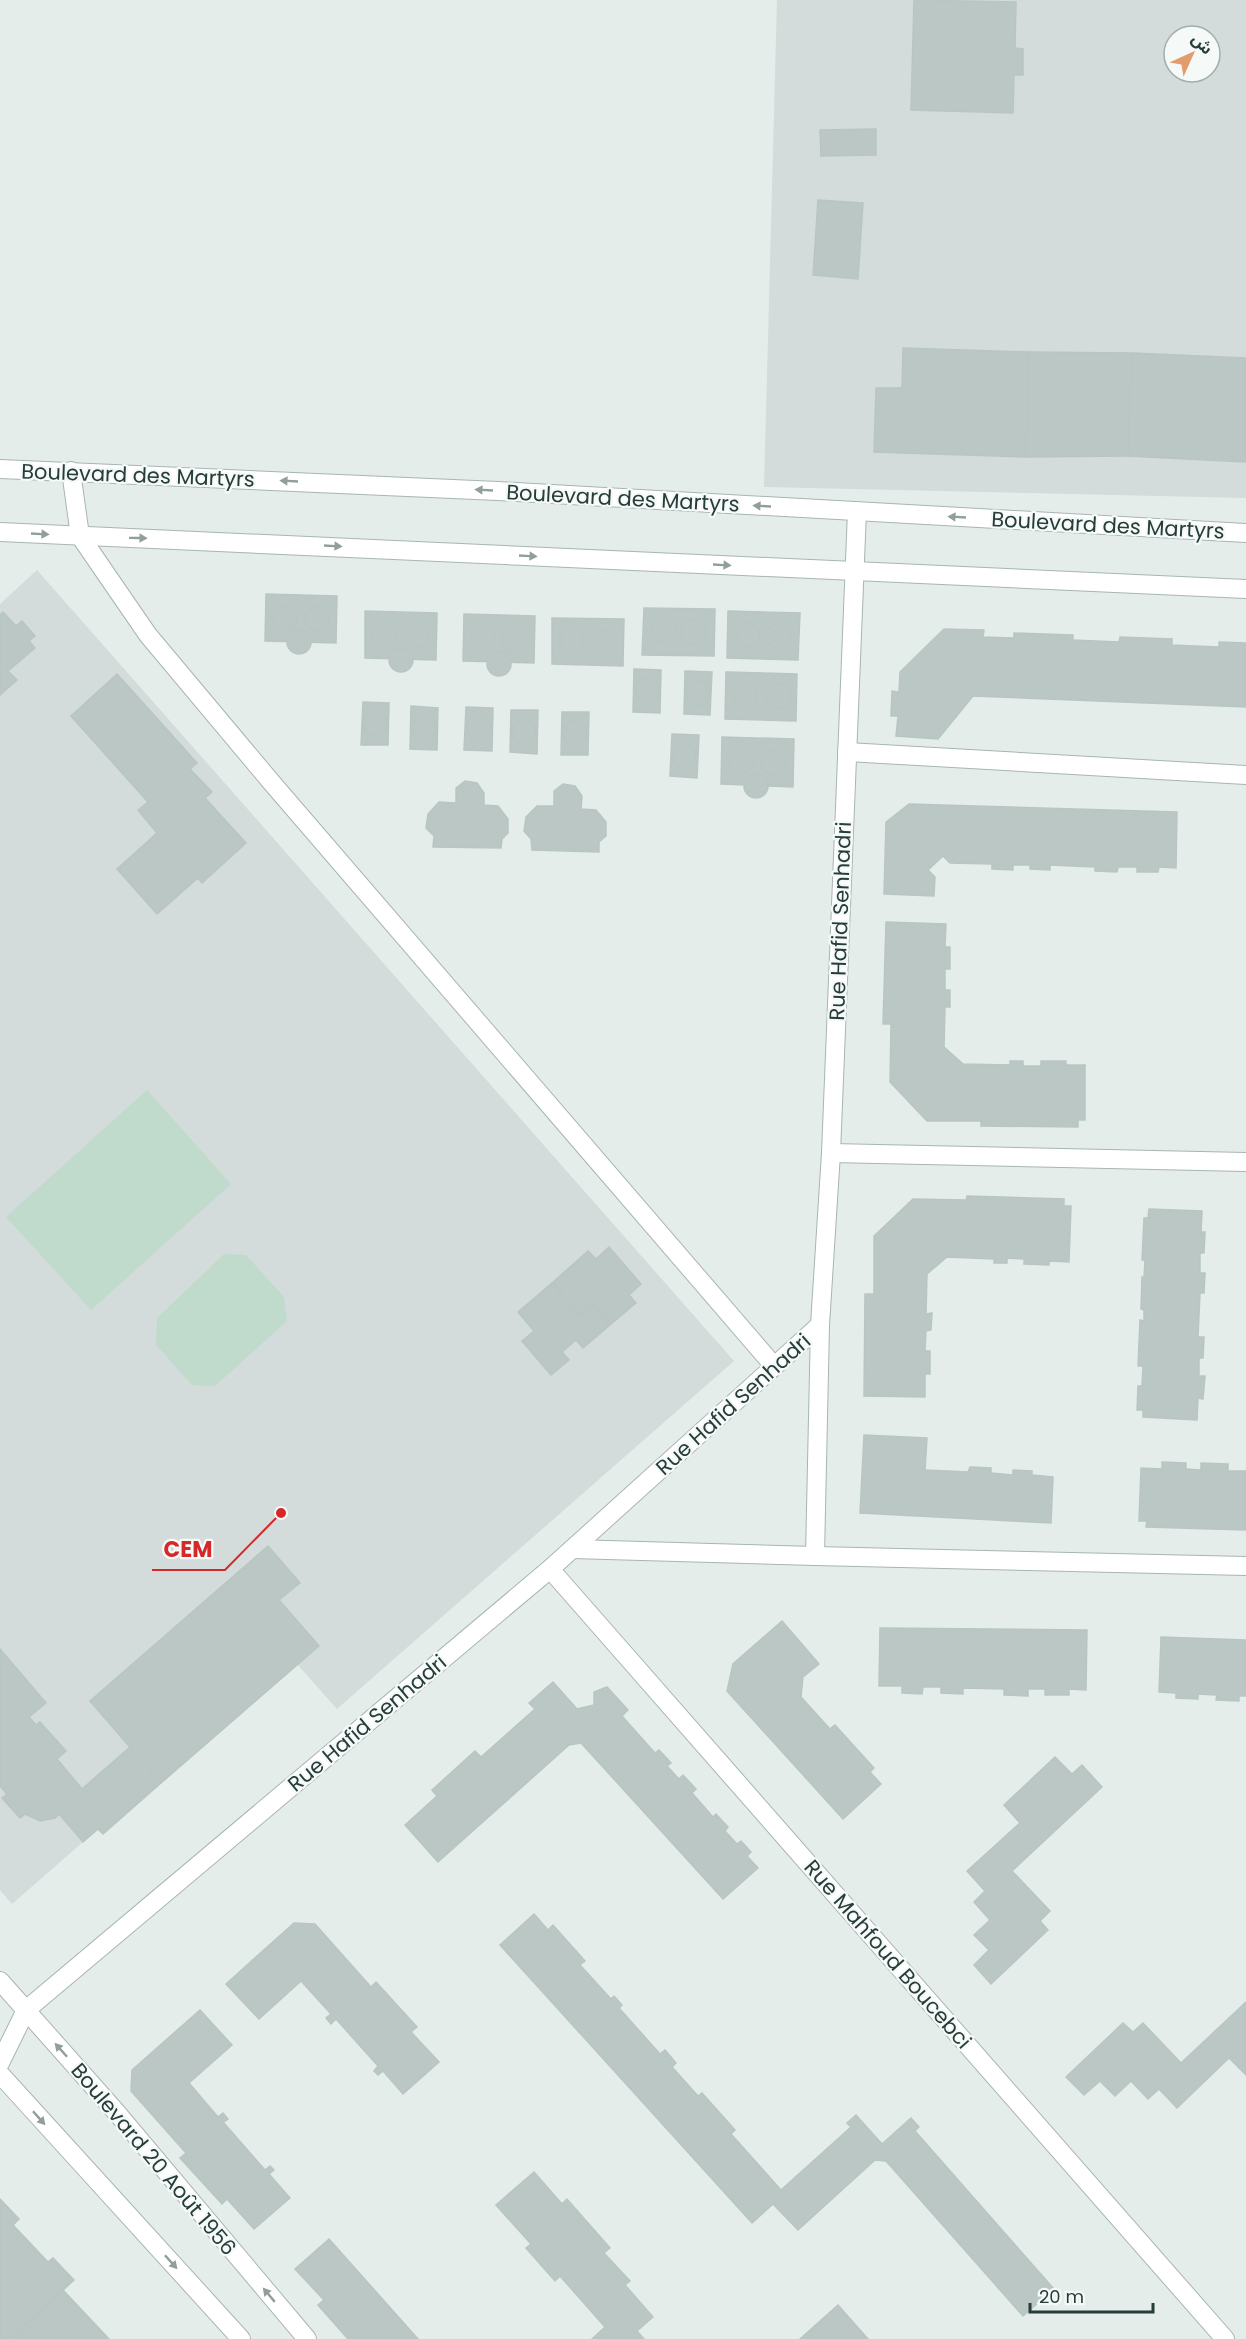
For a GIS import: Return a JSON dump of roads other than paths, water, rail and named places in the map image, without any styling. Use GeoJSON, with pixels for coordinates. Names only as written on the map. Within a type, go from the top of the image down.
{"type":"FeatureCollection","features":[{"type":"Feature","properties":{"kind":"street","name":"Boulevard des Martyrs"},"geometry":{"type":"LineString","coordinates":[[0,469],[498,491],[1246,533]]}},
{"type":"Feature","properties":{"kind":"street"},"geometry":{"type":"LineString","coordinates":[[71,471],[80,536],[148,635],[280,792],[774,1366]]}},
{"type":"Feature","properties":{"kind":"street","name":"Rue Hafid Senhadri"},"geometry":{"type":"LineString","coordinates":[[26,2010],[550,1569],[820,1325],[831,1153],[857,511]]}},
{"type":"Feature","properties":{"kind":"street"},"geometry":{"type":"LineString","coordinates":[[0,532],[1246,589]]}},
{"type":"Feature","properties":{"kind":"street"},"geometry":{"type":"LineString","coordinates":[[847,753],[1246,775]]}},
{"type":"Feature","properties":{"kind":"street"},"geometry":{"type":"LineString","coordinates":[[831,1153],[1246,1162]]}},
{"type":"Feature","properties":{"kind":"street"},"geometry":{"type":"LineString","coordinates":[[815,1556],[820,1325]]}},
{"type":"Feature","properties":{"kind":"street"},"geometry":{"type":"LineString","coordinates":[[572,1549],[1246,1566]]}},
{"type":"Feature","properties":{"kind":"street","name":"Rue Mahfoud Boucebci"},"geometry":{"type":"LineString","coordinates":[[550,1569],[1225,2339]]}},
{"type":"Feature","properties":{"kind":"street","name":"Boulevard 20 Août 1956"},"geometry":{"type":"LineString","coordinates":[[0,1981],[117,2113],[307,2339]]}},
{"type":"Feature","properties":{"kind":"street"},"geometry":{"type":"LineString","coordinates":[[0,2063],[26,2010]]}},
{"type":"Feature","properties":{"kind":"street"},"geometry":{"type":"LineString","coordinates":[[0,2074],[241,2339]]}},
{"type":"Feature","properties":{"kind":"place","name":"CEM"},"geometry":{"type":"Point","coordinates":[281,1513]}}]}
